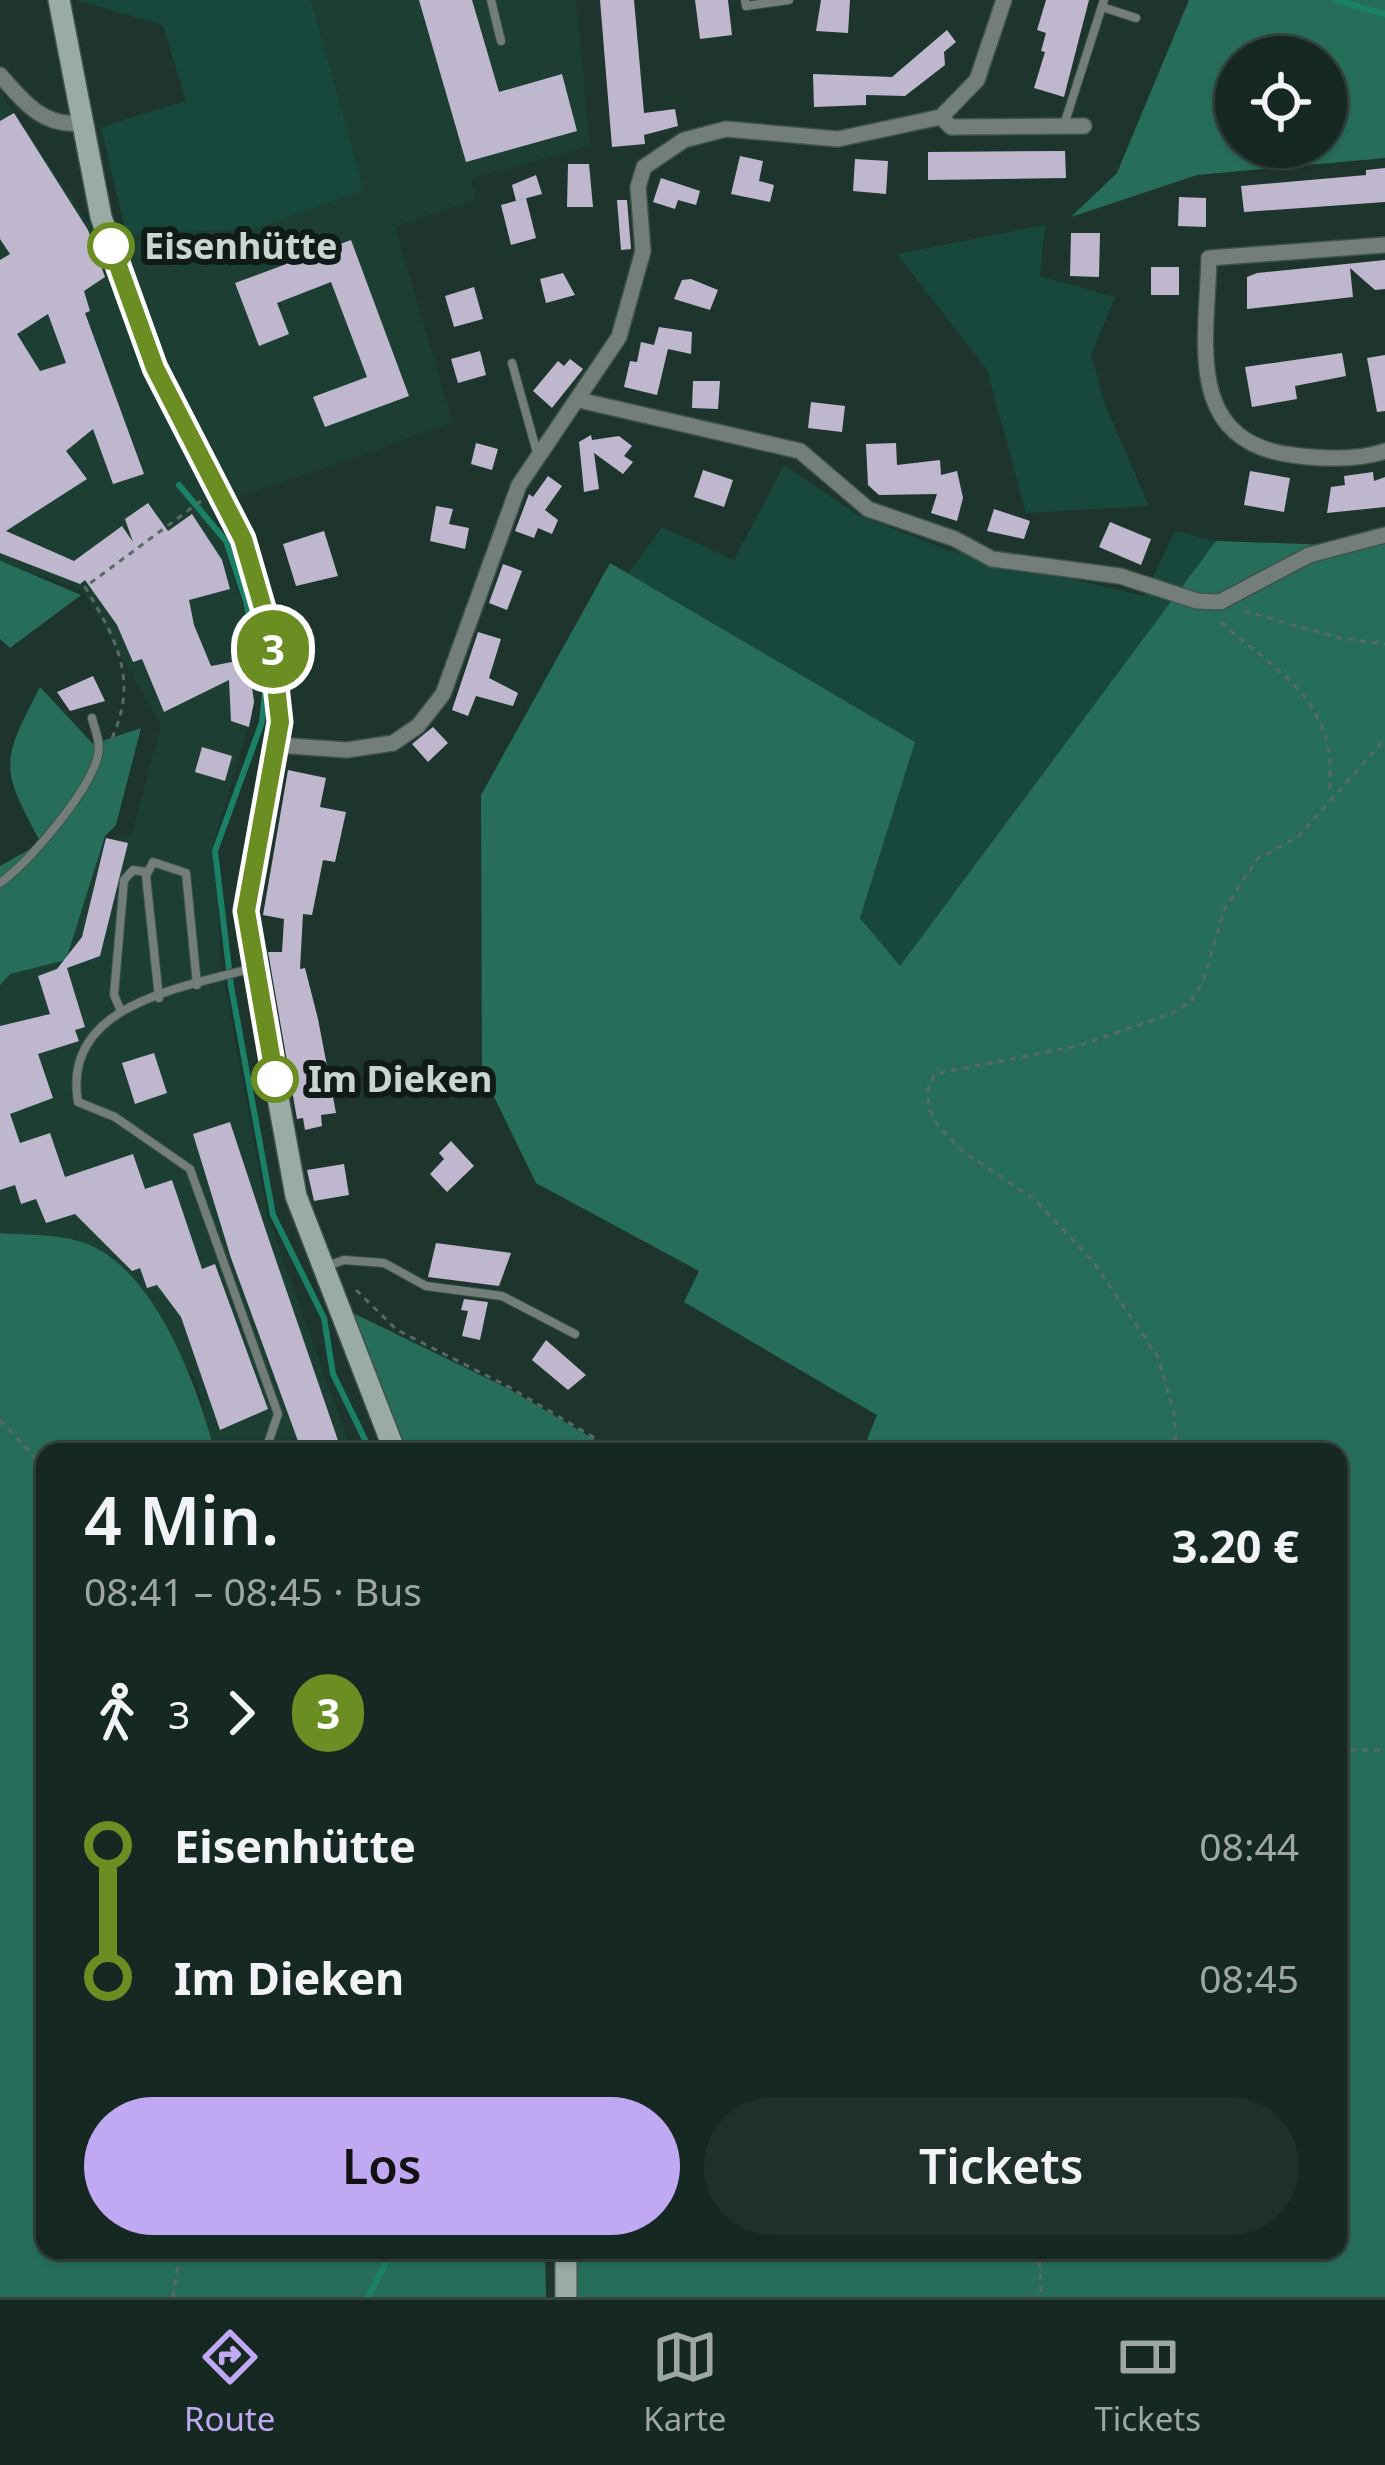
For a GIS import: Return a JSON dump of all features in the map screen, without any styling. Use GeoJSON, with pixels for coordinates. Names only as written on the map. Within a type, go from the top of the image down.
{"type":"FeatureCollection","features":[{"type":"Feature","properties":{"kind":"street"},"geometry":{"type":"LineString","coordinates":[[59,0],[97,201],[155,368],[243,539],[270,632],[280,699],[276,745],[247,895],[247,970],[296,1196],[391,1443]]}},
{"type":"Feature","properties":{"kind":"street"},"geometry":{"type":"LineString","coordinates":[[276,745],[347,750],[392,743],[418,726],[443,694],[501,524],[538,458],[619,337],[643,251],[638,187],[644,167],[684,140],[726,129],[838,139],[940,117],[977,80],[1004,0]]}},
{"type":"Feature","properties":{"kind":"street"},"geometry":{"type":"LineString","coordinates":[[0,75],[28,107],[57,125],[81,123]]}},
{"type":"Feature","properties":{"kind":"street"},"geometry":{"type":"LineString","coordinates":[[940,117],[952,128],[1084,126]]}},
{"type":"Feature","properties":{"kind":"street"},"geometry":{"type":"LineString","coordinates":[[1385,245],[1209,259],[1207,364],[1213,405],[1245,441],[1275,453],[1324,460],[1385,451]]}},
{"type":"Feature","properties":{"kind":"street"},"geometry":{"type":"LineString","coordinates":[[580,400],[800,452],[868,509],[955,538],[992,559],[1015,566],[1076,567],[1197,601],[1220,602],[1309,554],[1385,535]]}},
{"type":"Feature","properties":{"kind":"street"},"geometry":{"type":"LineString","coordinates":[[566,2259],[566,2297]]}},
{"type":"Feature","properties":{"kind":"lane"},"geometry":{"type":"LineString","coordinates":[[491,0],[501,41]]}},
{"type":"Feature","properties":{"kind":"lane"},"geometry":{"type":"LineString","coordinates":[[745,0],[746,6],[789,0]]}},
{"type":"Feature","properties":{"kind":"lane"},"geometry":{"type":"LineString","coordinates":[[1064,127],[1103,4],[1136,18]]}},
{"type":"Feature","properties":{"kind":"lane"},"geometry":{"type":"LineString","coordinates":[[512,363],[538,458]]}},
{"type":"Feature","properties":{"kind":"lane"},"geometry":{"type":"LineString","coordinates":[[0,883],[41,843],[95,765],[100,748],[92,718]]}},
{"type":"Feature","properties":{"kind":"lane"},"geometry":{"type":"LineString","coordinates":[[159,998],[147,873],[154,862],[186,873],[197,985]]}},
{"type":"Feature","properties":{"kind":"lane"},"geometry":{"type":"LineString","coordinates":[[121,1011],[114,995],[124,880],[133,870],[147,873]]}},
{"type":"Feature","properties":{"kind":"lane"},"geometry":{"type":"LineString","coordinates":[[247,970],[121,1011],[99,1023],[82,1050],[74,1083],[78,1102],[115,1117],[190,1169],[278,1414],[269,1443]]}},
{"type":"Feature","properties":{"kind":"lane"},"geometry":{"type":"LineString","coordinates":[[326,1275],[344,1260],[384,1263],[426,1286],[502,1296],[575,1334]]}},
{"type":"Feature","properties":{"kind":"path"},"geometry":{"type":"LineString","coordinates":[[95,765],[123,713],[127,669],[86,586],[219,490]]}},
{"type":"Feature","properties":{"kind":"path"},"geometry":{"type":"LineString","coordinates":[[1197,601],[1277,670],[1327,727],[1334,752],[1329,794]]}},
{"type":"Feature","properties":{"kind":"path"},"geometry":{"type":"LineString","coordinates":[[1220,602],[1340,638],[1385,644]]}},
{"type":"Feature","properties":{"kind":"path"},"geometry":{"type":"LineString","coordinates":[[1176,1443],[1166,1379],[1144,1336],[1064,1226],[938,1126],[929,1111],[927,1086],[934,1074],[1078,1046],[1173,1013],[1191,1001],[1203,982],[1224,910],[1256,859],[1298,837],[1385,739]]}},
{"type":"Feature","properties":{"kind":"path"},"geometry":{"type":"LineString","coordinates":[[326,1275],[347,1280],[397,1330],[509,1387],[603,1443]]}},
{"type":"Feature","properties":{"kind":"path"},"geometry":{"type":"LineString","coordinates":[[0,1420],[36,1458]]}},
{"type":"Feature","properties":{"kind":"path"},"geometry":{"type":"LineString","coordinates":[[1347,1750],[1385,1750]]}},
{"type":"Feature","properties":{"kind":"path"},"geometry":{"type":"LineString","coordinates":[[173,2297],[179,2259]]}},
{"type":"Feature","properties":{"kind":"path"},"geometry":{"type":"LineString","coordinates":[[1039,2259],[1041,2297]]}},
{"type":"Feature","properties":{"kind":"shaded area"},"geometry":{"type":"Polygon","coordinates":[[[76,0],[311,0],[364,190],[256,229],[126,234],[101,127],[186,101],[163,25],[76,0]]]}},
{"type":"Feature","properties":{"kind":"shaded area"},"geometry":{"type":"Polygon","coordinates":[[[311,0],[576,0],[590,146],[471,179],[476,200],[395,227],[453,423],[211,507],[251,632],[259,689],[214,841],[221,965],[267,1214],[349,1443],[213,1443],[195,1378],[79,1240],[0,1233],[0,985],[9,974],[66,960],[103,843],[132,834],[161,725],[83,591],[0,561],[0,92],[97,236],[256,229],[364,190],[311,0]]]}},
{"type":"Feature","properties":{"kind":"shaded area"},"geometry":{"type":"Polygon","coordinates":[[[1045,225],[1040,276],[1115,297],[1091,355],[1106,407],[1149,506],[1026,513],[987,370],[897,254],[1045,225]]]}},
{"type":"Feature","properties":{"kind":"shaded area"},"geometry":{"type":"Polygon","coordinates":[[[784,465],[858,515],[948,550],[1144,596],[1175,531],[1216,541],[900,967],[860,918],[915,742],[627,575],[662,527],[734,560],[784,465]]]}},
{"type":"Feature","properties":{"kind":"green space"},"geometry":{"type":"Polygon","coordinates":[[[1189,0],[1385,0],[1385,158],[1347,161],[1347,36],[1215,36],[1215,168],[1274,168],[1197,175],[1071,217],[1117,173],[1189,0]]]}},
{"type":"Feature","properties":{"kind":"green space"},"geometry":{"type":"Polygon","coordinates":[[[1385,532],[1385,2297],[574,2297],[574,2259],[1347,2259],[1347,1443],[866,1443],[877,1415],[684,1302],[699,1271],[536,1183],[482,1072],[481,795],[610,563],[915,742],[860,918],[900,966],[1216,541],[1332,545],[1385,532]]]}},
{"type":"Feature","properties":{"kind":"green space"},"geometry":{"type":"Polygon","coordinates":[[[0,561],[81,595],[10,648],[0,639],[0,561]]]}},
{"type":"Feature","properties":{"kind":"green space"},"geometry":{"type":"Polygon","coordinates":[[[40,687],[93,744],[141,728],[116,825],[105,836],[66,960],[10,974],[0,985],[0,866],[41,843],[18,797],[10,765],[18,733],[40,687]]]}},
{"type":"Feature","properties":{"kind":"green space"},"geometry":{"type":"Polygon","coordinates":[[[0,1233],[75,1240],[127,1271],[148,1297],[183,1360],[212,1443],[36,1443],[36,2259],[545,2259],[546,2297],[0,2297],[0,1233]]]}},
{"type":"Feature","properties":{"kind":"green space"},"geometry":{"type":"Polygon","coordinates":[[[351,1312],[507,1388],[601,1443],[402,1443],[351,1312]]]}},
{"type":"Feature","properties":{"kind":"building"},"geometry":{"type":"Polygon","coordinates":[[[419,0],[472,0],[499,92],[562,74],[577,131],[466,162],[419,0]]]}},
{"type":"Feature","properties":{"kind":"building"},"geometry":{"type":"Polygon","coordinates":[[[600,0],[634,0],[644,113],[675,109],[678,126],[644,135],[645,144],[612,147],[600,0]]]}},
{"type":"Feature","properties":{"kind":"building"},"geometry":{"type":"Polygon","coordinates":[[[695,0],[728,0],[732,35],[700,39],[695,0]]]}},
{"type":"Feature","properties":{"kind":"building"},"geometry":{"type":"Polygon","coordinates":[[[821,0],[850,0],[848,33],[816,31],[821,0]]]}},
{"type":"Feature","properties":{"kind":"building"},"geometry":{"type":"Polygon","coordinates":[[[1046,0],[1089,0],[1064,97],[1034,88],[1045,52],[1041,51],[1046,33],[1037,30],[1046,0]]]}},
{"type":"Feature","properties":{"kind":"building"},"geometry":{"type":"Polygon","coordinates":[[[947,30],[956,42],[944,52],[945,65],[905,96],[866,95],[866,105],[814,107],[813,74],[892,77],[947,30]]]}},
{"type":"Feature","properties":{"kind":"building"},"geometry":{"type":"Polygon","coordinates":[[[14,113],[88,230],[105,277],[84,291],[90,311],[85,313],[144,474],[113,484],[93,429],[66,451],[87,479],[6,531],[74,561],[122,526],[133,542],[125,519],[148,503],[168,531],[192,514],[222,560],[230,589],[189,600],[194,625],[211,666],[248,659],[254,702],[249,727],[231,721],[229,680],[164,712],[142,659],[133,662],[117,625],[85,580],[80,584],[0,553],[0,260],[10,254],[0,239],[0,121],[14,113]],[[48,314],[17,334],[40,371],[66,363],[48,314]]]}},
{"type":"Feature","properties":{"kind":"building"},"geometry":{"type":"Polygon","coordinates":[[[1065,151],[1066,178],[928,180],[928,152],[1065,151]]]}},
{"type":"Feature","properties":{"kind":"building"},"geometry":{"type":"Polygon","coordinates":[[[740,156],[763,161],[759,181],[774,185],[770,202],[731,194],[740,156]]]}},
{"type":"Feature","properties":{"kind":"building"},"geometry":{"type":"Polygon","coordinates":[[[855,159],[888,161],[886,194],[853,191],[855,159]]]}},
{"type":"Feature","properties":{"kind":"building"},"geometry":{"type":"Polygon","coordinates":[[[568,164],[589,164],[593,207],[567,207],[568,164]]]}},
{"type":"Feature","properties":{"kind":"building"},"geometry":{"type":"Polygon","coordinates":[[[1385,168],[1385,202],[1244,212],[1241,186],[1366,175],[1366,170],[1385,168]]]}},
{"type":"Feature","properties":{"kind":"building"},"geometry":{"type":"Polygon","coordinates":[[[536,175],[542,194],[516,201],[512,185],[536,175]]]}},
{"type":"Feature","properties":{"kind":"building"},"geometry":{"type":"Polygon","coordinates":[[[661,178],[700,191],[696,205],[678,200],[675,209],[653,202],[661,178]]]}},
{"type":"Feature","properties":{"kind":"building"},"geometry":{"type":"Polygon","coordinates":[[[1179,197],[1206,198],[1206,227],[1178,226],[1179,197]]]}},
{"type":"Feature","properties":{"kind":"building"},"geometry":{"type":"Polygon","coordinates":[[[526,198],[536,238],[511,245],[501,205],[526,198]]]}},
{"type":"Feature","properties":{"kind":"building"},"geometry":{"type":"Polygon","coordinates":[[[617,200],[627,200],[631,249],[621,250],[617,200]]]}},
{"type":"Feature","properties":{"kind":"building"},"geometry":{"type":"Polygon","coordinates":[[[1071,233],[1100,233],[1099,277],[1070,276],[1071,233]]]}},
{"type":"Feature","properties":{"kind":"building"},"geometry":{"type":"Polygon","coordinates":[[[351,240],[409,396],[325,427],[313,397],[367,377],[331,282],[277,303],[289,334],[259,346],[235,283],[351,240]]]}},
{"type":"Feature","properties":{"kind":"building"},"geometry":{"type":"Polygon","coordinates":[[[1385,260],[1385,289],[1375,290],[1350,268],[1353,297],[1247,309],[1247,277],[1257,273],[1385,260]]]}},
{"type":"Feature","properties":{"kind":"building"},"geometry":{"type":"Polygon","coordinates":[[[1151,267],[1179,267],[1179,295],[1151,295],[1151,267]]]}},
{"type":"Feature","properties":{"kind":"building"},"geometry":{"type":"Polygon","coordinates":[[[563,273],[575,295],[546,303],[540,279],[563,273]]]}},
{"type":"Feature","properties":{"kind":"building"},"geometry":{"type":"Polygon","coordinates":[[[682,280],[718,290],[710,310],[674,299],[682,280]]]}},
{"type":"Feature","properties":{"kind":"building"},"geometry":{"type":"Polygon","coordinates":[[[474,287],[483,319],[454,327],[445,296],[474,287]]]}},
{"type":"Feature","properties":{"kind":"building"},"geometry":{"type":"Polygon","coordinates":[[[659,327],[692,332],[691,354],[668,349],[657,395],[624,387],[641,342],[654,345],[659,327]]]}},
{"type":"Feature","properties":{"kind":"building"},"geometry":{"type":"Polygon","coordinates":[[[480,351],[486,375],[458,383],[451,359],[480,351]]]}},
{"type":"Feature","properties":{"kind":"building"},"geometry":{"type":"Polygon","coordinates":[[[1342,353],[1346,376],[1295,386],[1297,399],[1252,407],[1245,367],[1342,353]]]}},
{"type":"Feature","properties":{"kind":"building"},"geometry":{"type":"Polygon","coordinates":[[[1385,355],[1385,411],[1377,412],[1367,358],[1385,355]]]}},
{"type":"Feature","properties":{"kind":"building"},"geometry":{"type":"Polygon","coordinates":[[[570,359],[583,369],[552,408],[533,391],[558,361],[564,366],[570,359]]]}},
{"type":"Feature","properties":{"kind":"building"},"geometry":{"type":"Polygon","coordinates":[[[693,381],[720,381],[718,409],[692,408],[693,381]]]}},
{"type":"Feature","properties":{"kind":"building"},"geometry":{"type":"Polygon","coordinates":[[[811,402],[845,406],[842,432],[808,428],[811,402]]]}},
{"type":"Feature","properties":{"kind":"building"},"geometry":{"type":"Polygon","coordinates":[[[591,435],[592,440],[619,436],[632,446],[624,456],[633,462],[623,474],[594,453],[599,489],[584,492],[579,442],[591,435]]]}},
{"type":"Feature","properties":{"kind":"building"},"geometry":{"type":"Polygon","coordinates":[[[476,443],[498,449],[492,470],[471,464],[476,443]]]}},
{"type":"Feature","properties":{"kind":"building"},"geometry":{"type":"Polygon","coordinates":[[[896,443],[897,465],[940,460],[941,475],[957,471],[963,498],[957,521],[931,513],[937,494],[879,495],[868,485],[866,444],[896,443]]]}},
{"type":"Feature","properties":{"kind":"building"},"geometry":{"type":"Polygon","coordinates":[[[703,470],[733,480],[724,507],[694,497],[703,470]]]}},
{"type":"Feature","properties":{"kind":"building"},"geometry":{"type":"Polygon","coordinates":[[[1250,471],[1290,478],[1284,512],[1244,505],[1250,471]]]}},
{"type":"Feature","properties":{"kind":"building"},"geometry":{"type":"Polygon","coordinates":[[[1373,472],[1374,481],[1385,477],[1385,507],[1327,513],[1331,487],[1345,485],[1344,476],[1373,472]]]}},
{"type":"Feature","properties":{"kind":"building"},"geometry":{"type":"Polygon","coordinates":[[[548,476],[562,486],[545,510],[558,520],[552,534],[538,528],[534,538],[515,531],[529,494],[533,497],[548,476]]]}},
{"type":"Feature","properties":{"kind":"building"},"geometry":{"type":"Polygon","coordinates":[[[436,506],[453,509],[449,524],[469,528],[465,549],[430,541],[436,506]]]}},
{"type":"Feature","properties":{"kind":"building"},"geometry":{"type":"Polygon","coordinates":[[[994,509],[1030,521],[1024,539],[987,531],[994,509]]]}},
{"type":"Feature","properties":{"kind":"building"},"geometry":{"type":"Polygon","coordinates":[[[1110,522],[1151,539],[1141,565],[1099,547],[1110,522]]]}},
{"type":"Feature","properties":{"kind":"building"},"geometry":{"type":"Polygon","coordinates":[[[324,531],[338,576],[296,586],[283,544],[324,531]]]}},
{"type":"Feature","properties":{"kind":"building"},"geometry":{"type":"Polygon","coordinates":[[[503,564],[522,571],[507,610],[489,603],[503,564]]]}},
{"type":"Feature","properties":{"kind":"building"},"geometry":{"type":"Polygon","coordinates":[[[478,632],[501,639],[489,678],[518,693],[513,706],[476,696],[468,716],[452,710],[478,632]]]}},
{"type":"Feature","properties":{"kind":"building"},"geometry":{"type":"Polygon","coordinates":[[[93,676],[105,701],[70,711],[57,692],[93,676]]]}},
{"type":"Feature","properties":{"kind":"building"},"geometry":{"type":"Polygon","coordinates":[[[433,727],[448,743],[428,762],[412,744],[433,727]]]}},
{"type":"Feature","properties":{"kind":"building"},"geometry":{"type":"Polygon","coordinates":[[[202,747],[232,756],[225,781],[195,772],[202,747]]]}},
{"type":"Feature","properties":{"kind":"building"},"geometry":{"type":"Polygon","coordinates":[[[288,770],[326,778],[320,807],[346,812],[335,862],[323,860],[312,915],[303,914],[300,969],[305,968],[318,1019],[336,1113],[321,1115],[322,1126],[305,1130],[303,1118],[297,1119],[268,952],[282,952],[284,919],[263,915],[288,770]]]}},
{"type":"Feature","properties":{"kind":"building"},"geometry":{"type":"Polygon","coordinates":[[[106,838],[128,843],[100,956],[67,968],[85,1027],[75,1030],[79,1041],[38,1054],[53,1098],[10,1114],[20,1143],[50,1133],[65,1177],[133,1154],[145,1189],[172,1180],[202,1269],[215,1264],[268,1409],[220,1430],[181,1317],[157,1285],[147,1288],[140,1268],[132,1271],[75,1214],[46,1223],[36,1199],[21,1204],[15,1185],[0,1190],[0,1026],[50,1014],[38,976],[57,969],[82,937],[106,838]]]}},
{"type":"Feature","properties":{"kind":"building"},"geometry":{"type":"Polygon","coordinates":[[[154,1053],[167,1093],[135,1104],[122,1063],[154,1053]]]}},
{"type":"Feature","properties":{"kind":"building"},"geometry":{"type":"Polygon","coordinates":[[[230,1122],[339,1443],[299,1443],[231,1258],[193,1134],[230,1122]]]}},
{"type":"Feature","properties":{"kind":"building"},"geometry":{"type":"Polygon","coordinates":[[[451,1141],[474,1166],[447,1192],[430,1174],[444,1159],[439,1153],[451,1141]]]}},
{"type":"Feature","properties":{"kind":"building"},"geometry":{"type":"Polygon","coordinates":[[[344,1164],[349,1195],[314,1201],[307,1170],[344,1164]]]}},
{"type":"Feature","properties":{"kind":"building"},"geometry":{"type":"Polygon","coordinates":[[[436,1243],[511,1253],[499,1286],[428,1277],[436,1243]]]}},
{"type":"Feature","properties":{"kind":"building"},"geometry":{"type":"Polygon","coordinates":[[[464,1299],[488,1302],[480,1340],[462,1336],[468,1311],[461,1310],[464,1299]]]}},
{"type":"Feature","properties":{"kind":"building"},"geometry":{"type":"Polygon","coordinates":[[[546,1340],[586,1375],[568,1390],[532,1360],[546,1340]]]}},
{"type":"Feature","properties":{"kind":"waterway"},"geometry":{"type":"LineString","coordinates":[[1336,0],[1385,14]]}},
{"type":"Feature","properties":{"kind":"waterway"},"geometry":{"type":"LineString","coordinates":[[179,485],[226,541],[246,601],[265,692],[262,722],[215,851],[231,986],[273,1215],[324,1318],[333,1374],[367,1443]]}},
{"type":"Feature","properties":{"kind":"waterway"},"geometry":{"type":"LineString","coordinates":[[368,2297],[388,2259]]}},
{"type":"Feature","properties":{"kind":"bus line","name":"3"},"geometry":{"type":"LineString","coordinates":[[111,246],[155,368],[243,539],[277,665],[280,722],[246,911],[275,1079]]}},
{"type":"Feature","properties":{"kind":"place","name":"Eisenhütte"},"geometry":{"type":"Point","coordinates":[111,246]}},
{"type":"Feature","properties":{"kind":"place","name":"Im Dieken"},"geometry":{"type":"Point","coordinates":[275,1079]}}]}
